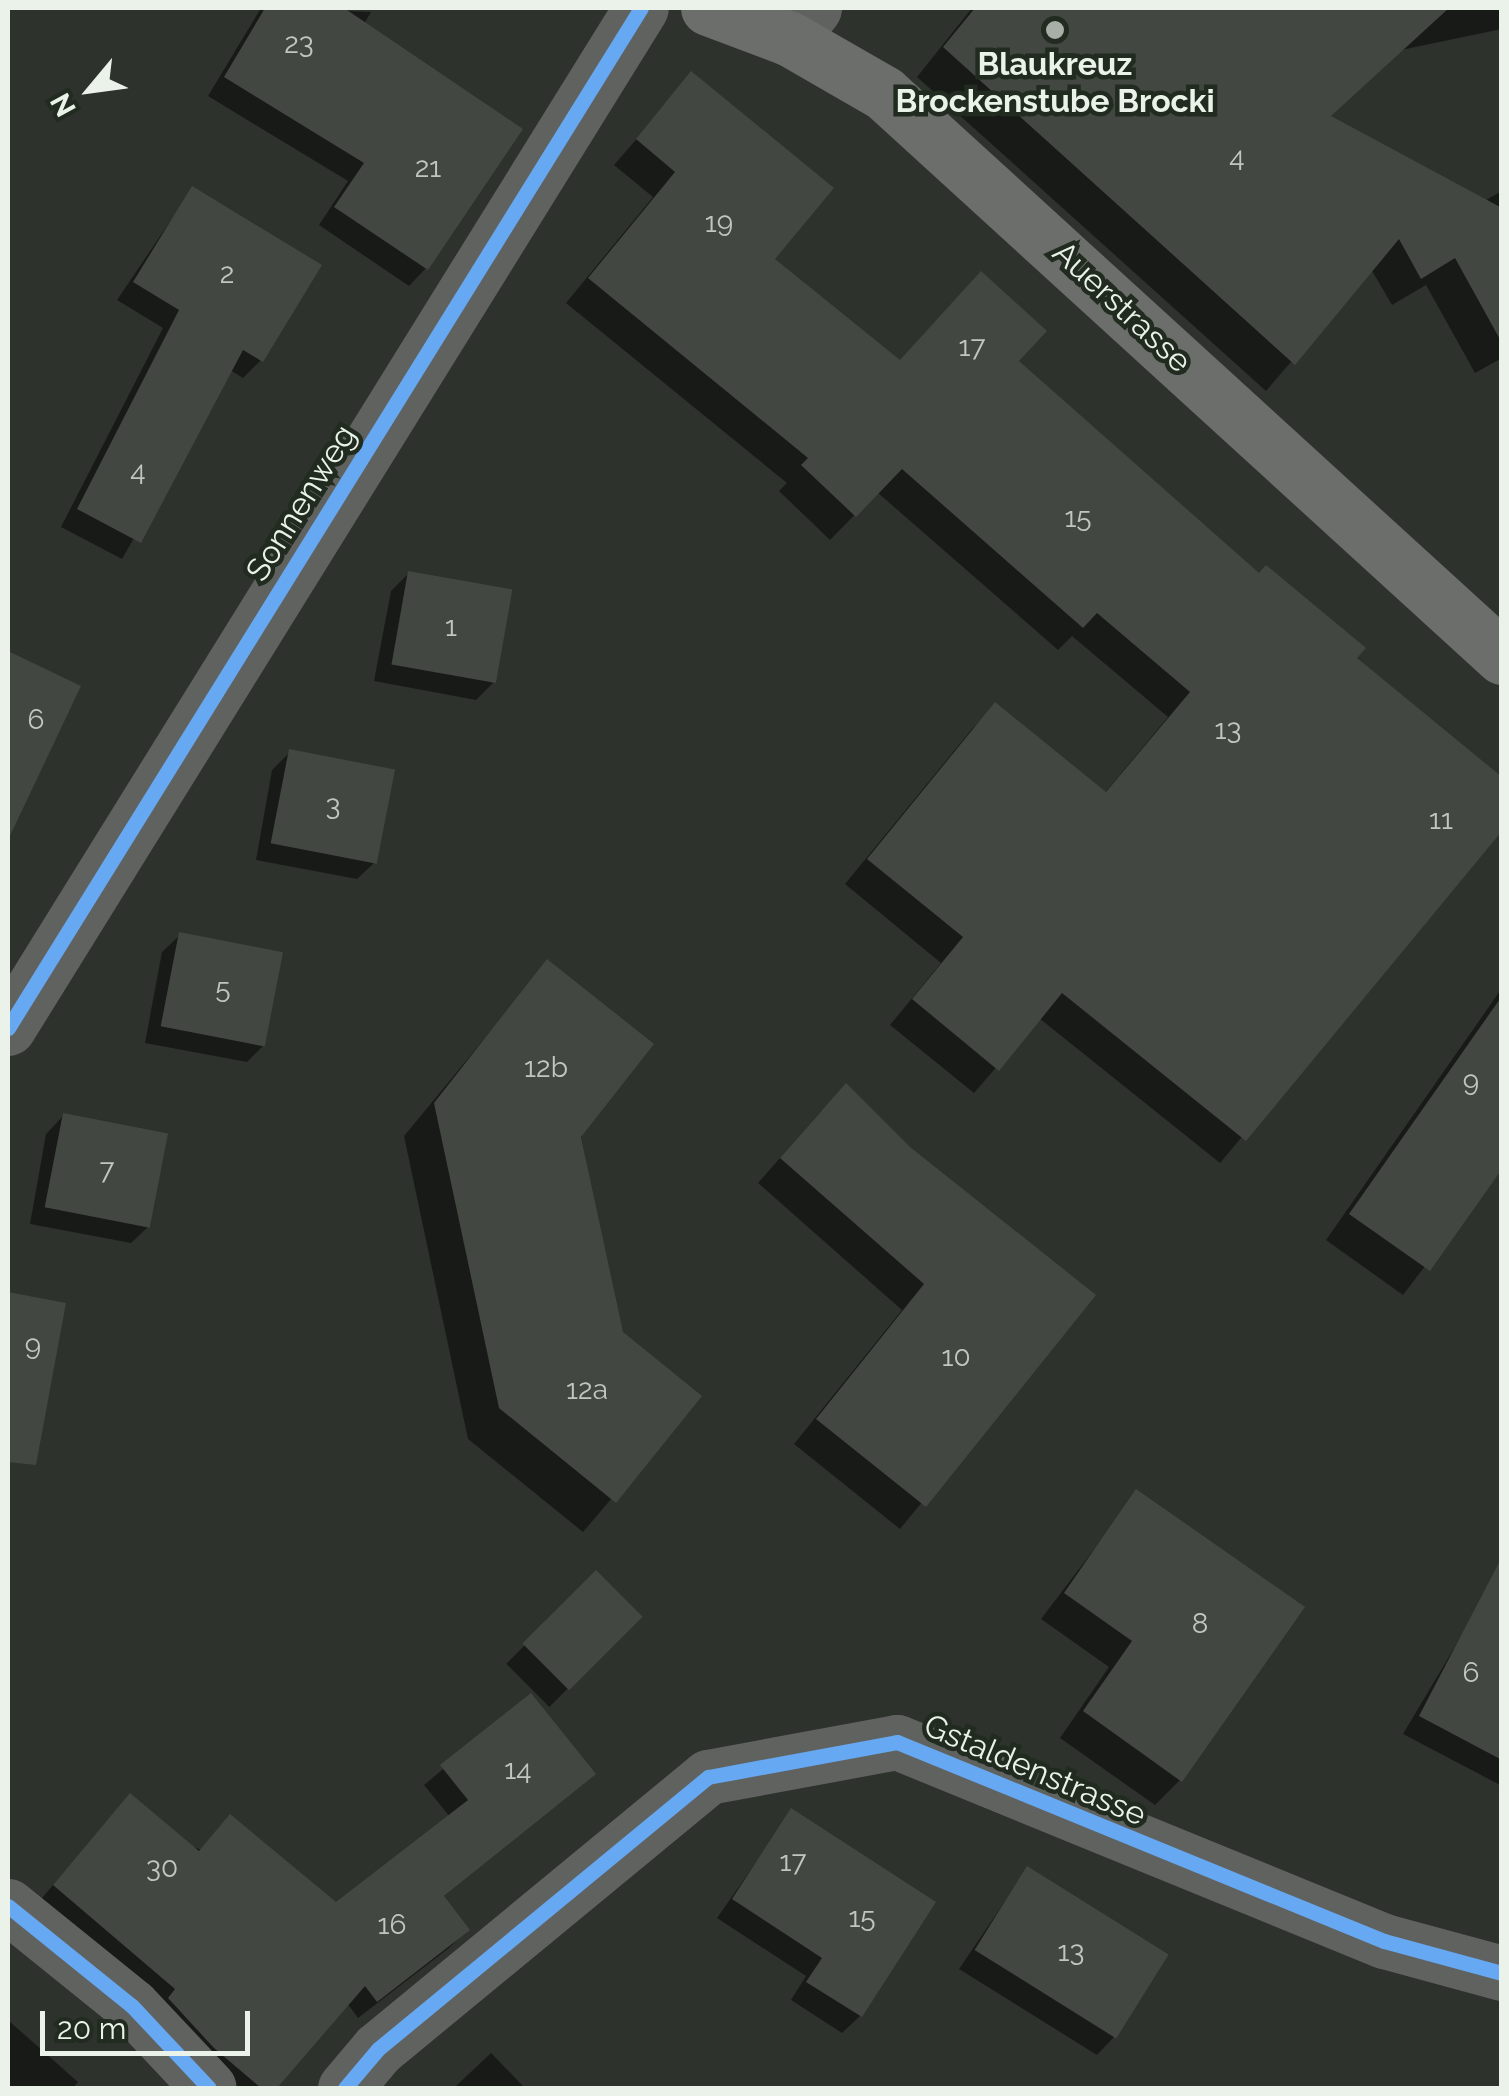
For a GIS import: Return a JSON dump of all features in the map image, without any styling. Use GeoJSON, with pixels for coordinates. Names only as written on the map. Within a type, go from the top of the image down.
{"type":"FeatureCollection","features":[{"type":"Feature","properties":{"kind":"main road","name":"Auerstrasse"},"geometry":{"type":"LineString","coordinates":[[708,8],[802,23],[989,184],[1502,656]]}},
{"type":"Feature","properties":{"kind":"street","name":"Sonnenweg"},"geometry":{"type":"LineString","coordinates":[[8,1028],[642,8]]}},
{"type":"Feature","properties":{"kind":"street","name":"Gstaldenstrasse"},"geometry":{"type":"LineString","coordinates":[[345,2088],[378,2050],[708,1776],[897,1742],[1384,1941],[1502,1973]]}},
{"type":"Feature","properties":{"kind":"street"},"geometry":{"type":"LineString","coordinates":[[8,1906],[132,2006],[209,2088]]}},
{"type":"Feature","properties":{"kind":"building"},"geometry":{"type":"Polygon","coordinates":[[[265,8],[344,8],[523,129],[428,270],[334,207],[364,163],[224,77],[265,8]]]}},
{"type":"Feature","properties":{"kind":"building"},"geometry":{"type":"Polygon","coordinates":[[[975,8],[1449,8],[1331,116],[1502,208],[1502,343],[1455,258],[1421,279],[1399,239],[1295,365],[943,47],[975,8]]]}},
{"type":"Feature","properties":{"kind":"building"},"geometry":{"type":"Polygon","coordinates":[[[691,71],[834,188],[775,259],[900,360],[981,271],[1047,331],[1019,361],[1259,573],[1266,565],[1366,648],[1357,658],[1502,777],[1502,831],[1246,1141],[1062,993],[999,1071],[912,999],[963,937],[867,859],[995,702],[1106,792],[1190,692],[1097,613],[1083,628],[902,469],[856,517],[801,465],[808,458],[588,278],[675,172],[636,139],[691,71]]]}},
{"type":"Feature","properties":{"kind":"building"},"geometry":{"type":"Polygon","coordinates":[[[192,186],[322,265],[263,362],[243,350],[141,543],[77,509],[179,310],[133,282],[192,186]]]}},
{"type":"Feature","properties":{"kind":"building"},"geometry":{"type":"Polygon","coordinates":[[[408,571],[512,589],[496,683],[392,665],[408,571]]]}},
{"type":"Feature","properties":{"kind":"building"},"geometry":{"type":"Polygon","coordinates":[[[8,651],[81,686],[8,840],[8,651]]]}},
{"type":"Feature","properties":{"kind":"building"},"geometry":{"type":"Polygon","coordinates":[[[289,749],[395,770],[377,864],[271,843],[289,749]]]}},
{"type":"Feature","properties":{"kind":"building"},"geometry":{"type":"Polygon","coordinates":[[[179,932],[283,952],[265,1046],[161,1026],[179,932]]]}},
{"type":"Feature","properties":{"kind":"building"},"geometry":{"type":"Polygon","coordinates":[[[547,959],[654,1044],[581,1137],[623,1332],[702,1396],[616,1503],[499,1408],[434,1103],[547,959]]]}},
{"type":"Feature","properties":{"kind":"building"},"geometry":{"type":"Polygon","coordinates":[[[1502,996],[1502,1169],[1430,1271],[1349,1214],[1502,996]]]}},
{"type":"Feature","properties":{"kind":"building"},"geometry":{"type":"Polygon","coordinates":[[[846,1083],[910,1147],[1096,1295],[926,1507],[816,1419],[924,1284],[780,1158],[846,1083]]]}},
{"type":"Feature","properties":{"kind":"building"},"geometry":{"type":"Polygon","coordinates":[[[63,1113],[168,1133],[150,1228],[45,1207],[63,1113]]]}},
{"type":"Feature","properties":{"kind":"building"},"geometry":{"type":"Polygon","coordinates":[[[8,1292],[66,1303],[36,1465],[8,1462],[8,1292]]]}},
{"type":"Feature","properties":{"kind":"building"},"geometry":{"type":"Polygon","coordinates":[[[1136,1489],[1305,1607],[1182,1782],[1083,1711],[1132,1641],[1064,1593],[1136,1489]]]}},
{"type":"Feature","properties":{"kind":"building"},"geometry":{"type":"Polygon","coordinates":[[[1502,1557],[1502,1760],[1419,1716],[1502,1557]]]}},
{"type":"Feature","properties":{"kind":"building"},"geometry":{"type":"Polygon","coordinates":[[[596,1570],[643,1617],[569,1690],[522,1644],[596,1570]]]}},
{"type":"Feature","properties":{"kind":"building"},"geometry":{"type":"Polygon","coordinates":[[[531,1693],[596,1774],[444,1896],[470,1930],[377,2002],[365,1986],[277,2088],[261,2088],[214,2048],[168,1998],[175,1989],[53,1885],[130,1793],[199,1851],[230,1814],[336,1902],[468,1800],[440,1765],[531,1693]]]}},
{"type":"Feature","properties":{"kind":"building"},"geometry":{"type":"Polygon","coordinates":[[[791,1808],[936,1902],[862,2017],[806,1982],[822,1958],[732,1899],[791,1808]]]}},
{"type":"Feature","properties":{"kind":"building"},"geometry":{"type":"Polygon","coordinates":[[[1027,1866],[1169,1954],[1116,2038],[975,1950],[1027,1866]]]}},
{"type":"Feature","properties":{"kind":"cycle path"},"geometry":{"type":"LineString","coordinates":[[8,1028],[641,8]]}},
{"type":"Feature","properties":{"kind":"cycle path"},"geometry":{"type":"LineString","coordinates":[[345,2088],[378,2049],[708,1777],[897,1742],[1384,1941],[1502,1973]]}},
{"type":"Feature","properties":{"kind":"cycle path"},"geometry":{"type":"LineString","coordinates":[[8,1906],[132,2006],[209,2088]]}},
{"type":"Feature","properties":{"kind":"place","name":"Blaukreuz Brockenstube Brocki"},"geometry":{"type":"Point","coordinates":[1055,30]}}]}
